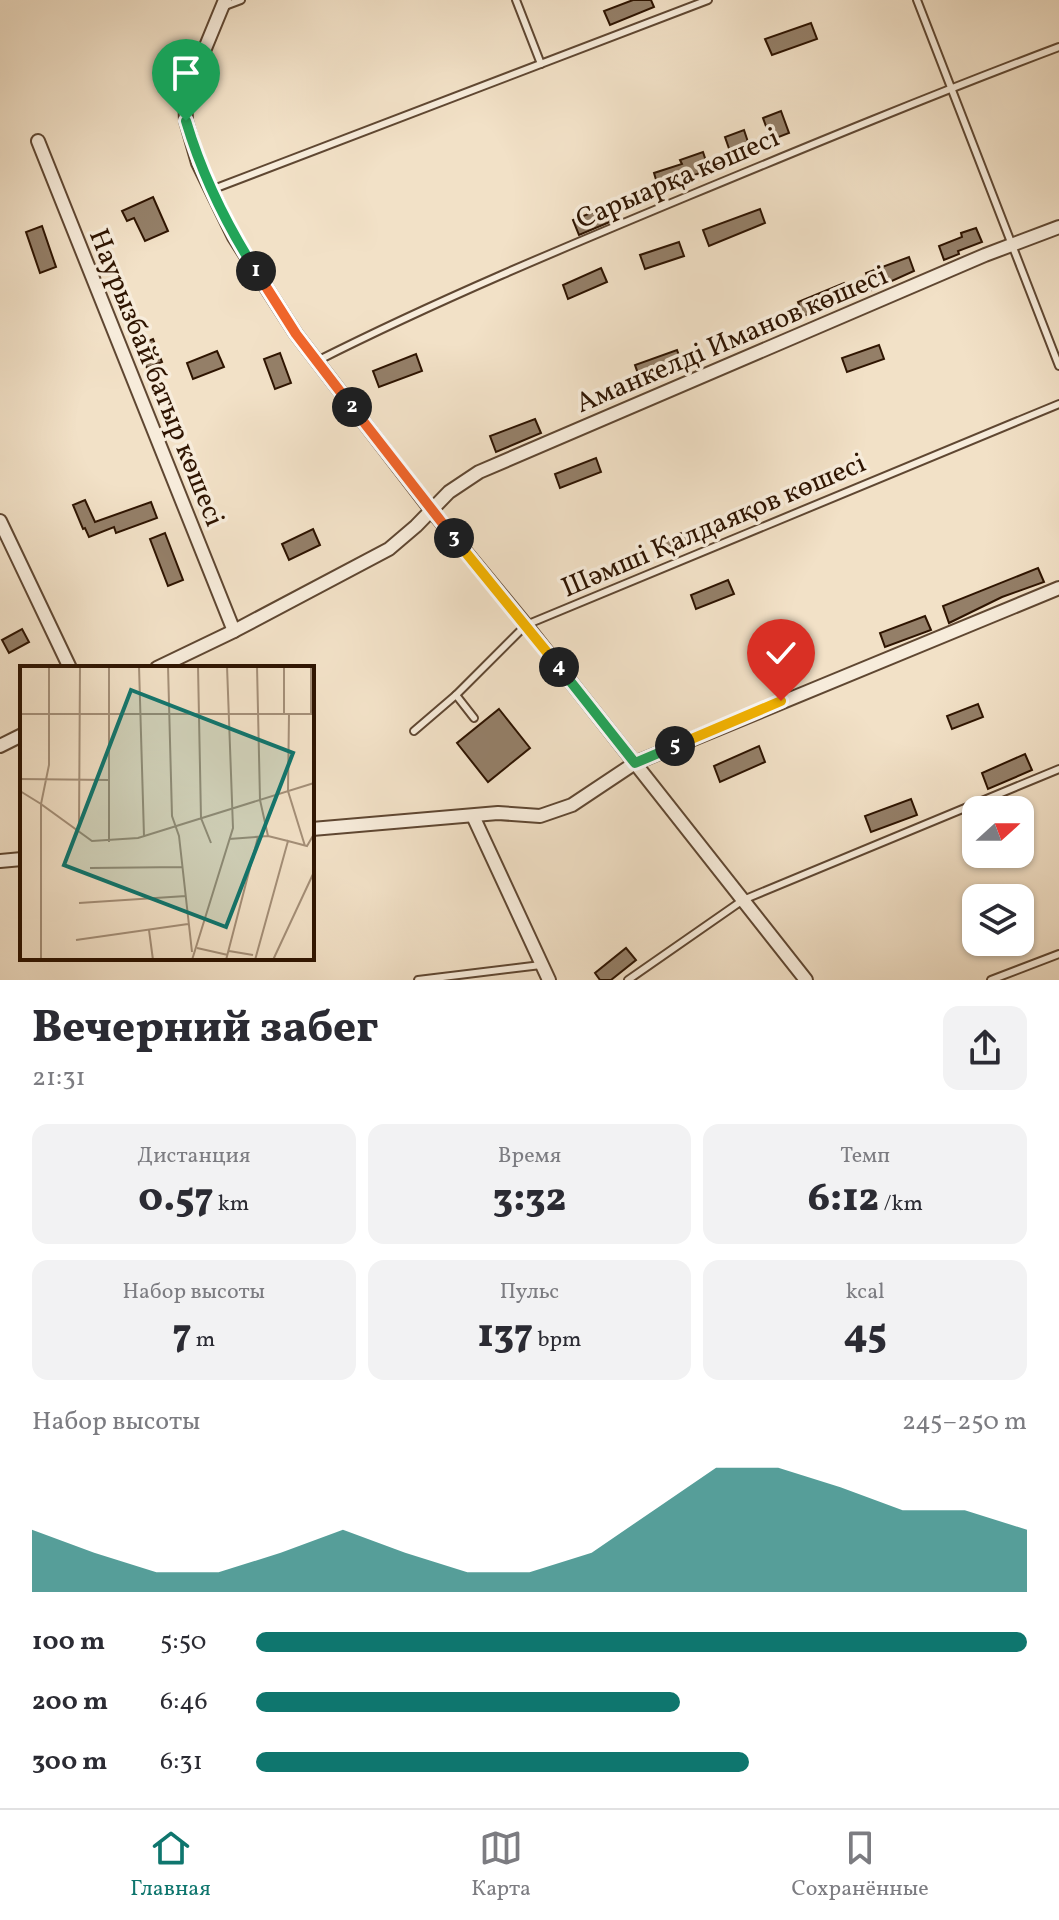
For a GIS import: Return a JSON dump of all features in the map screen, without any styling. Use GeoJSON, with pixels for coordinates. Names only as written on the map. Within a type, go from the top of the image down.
{"type":"FeatureCollection","features":[{"type":"Feature","properties":{"kind":"street"},"geometry":{"type":"LineString","coordinates":[[223,4],[185,97],[186,121],[198,163],[234,237],[296,334],[432,511],[526,625],[806,980]]}},
{"type":"Feature","properties":{"kind":"street","name":"Наурызбай батыр көшесі"},"geometry":{"type":"LineString","coordinates":[[38,141],[234,631]]}},
{"type":"Feature","properties":{"kind":"street","name":"Аманкелді Иманов көшесі"},"geometry":{"type":"LineString","coordinates":[[161,666],[389,549],[449,492],[479,472],[1059,227]]}},
{"type":"Feature","properties":{"kind":"street"},"geometry":{"type":"LineString","coordinates":[[0,521],[69,666]]}},
{"type":"Feature","properties":{"kind":"street"},"geometry":{"type":"LineString","coordinates":[[314,829],[498,813],[540,816],[572,805],[635,763],[1059,588]]}},
{"type":"Feature","properties":{"kind":"street"},"geometry":{"type":"LineString","coordinates":[[0,746],[20,736]]}},
{"type":"Feature","properties":{"kind":"street"},"geometry":{"type":"LineString","coordinates":[[473,816],[549,980]]}},
{"type":"Feature","properties":{"kind":"street"},"geometry":{"type":"LineString","coordinates":[[0,861],[20,859]]}},
{"type":"Feature","properties":{"kind":"lane"},"geometry":{"type":"LineString","coordinates":[[223,4],[241,0]]}},
{"type":"Feature","properties":{"kind":"lane"},"geometry":{"type":"LineString","coordinates":[[516,0],[541,64]]}},
{"type":"Feature","properties":{"kind":"lane"},"geometry":{"type":"LineString","coordinates":[[211,190],[708,0]]}},
{"type":"Feature","properties":{"kind":"lane"},"geometry":{"type":"LineString","coordinates":[[917,0],[1059,366]]}},
{"type":"Feature","properties":{"kind":"lane","name":"Сарыарқа көшесі"},"geometry":{"type":"LineString","coordinates":[[317,361],[519,266],[951,88],[1059,47]]}},
{"type":"Feature","properties":{"kind":"lane","name":"Шәмші Қалдаяқов көшесі"},"geometry":{"type":"LineString","coordinates":[[414,731],[456,695],[526,625],[1059,404]]}},
{"type":"Feature","properties":{"kind":"lane"},"geometry":{"type":"LineString","coordinates":[[456,695],[474,718]]}},
{"type":"Feature","properties":{"kind":"lane"},"geometry":{"type":"LineString","coordinates":[[628,980],[743,900],[1059,769]]}},
{"type":"Feature","properties":{"kind":"lane"},"geometry":{"type":"LineString","coordinates":[[991,980],[1059,954]]}},
{"type":"Feature","properties":{"kind":"lane"},"geometry":{"type":"LineString","coordinates":[[418,980],[541,965]]}},
{"type":"Feature","properties":{"kind":"building"},"geometry":{"type":"Polygon","coordinates":[[[633,0],[651,0],[654,7],[610,25],[604,11],[633,0]]]}},
{"type":"Feature","properties":{"kind":"building"},"geometry":{"type":"Polygon","coordinates":[[[811,23],[817,39],[772,55],[765,39],[811,23]]]}},
{"type":"Feature","properties":{"kind":"building"},"geometry":{"type":"Polygon","coordinates":[[[781,111],[789,133],[771,140],[763,118],[781,111]]]}},
{"type":"Feature","properties":{"kind":"building"},"geometry":{"type":"Polygon","coordinates":[[[744,130],[751,151],[732,157],[725,137],[744,130]]]}},
{"type":"Feature","properties":{"kind":"building"},"geometry":{"type":"Polygon","coordinates":[[[703,152],[709,170],[679,180],[681,185],[660,193],[654,173],[682,164],[680,160],[703,152]]]}},
{"type":"Feature","properties":{"kind":"building"},"geometry":{"type":"Polygon","coordinates":[[[153,197],[168,231],[145,241],[134,218],[127,221],[122,211],[153,197]]]}},
{"type":"Feature","properties":{"kind":"building"},"geometry":{"type":"Polygon","coordinates":[[[611,205],[617,219],[579,235],[573,220],[611,205]]]}},
{"type":"Feature","properties":{"kind":"building"},"geometry":{"type":"Polygon","coordinates":[[[760,209],[765,223],[709,246],[703,230],[760,209]]]}},
{"type":"Feature","properties":{"kind":"building"},"geometry":{"type":"Polygon","coordinates":[[[42,226],[56,267],[40,273],[26,232],[42,226]]]}},
{"type":"Feature","properties":{"kind":"building"},"geometry":{"type":"Polygon","coordinates":[[[976,228],[982,242],[944,260],[939,246],[976,228]]]}},
{"type":"Feature","properties":{"kind":"building"},"geometry":{"type":"Polygon","coordinates":[[[679,242],[684,256],[645,269],[640,255],[679,242]]]}},
{"type":"Feature","properties":{"kind":"building"},"geometry":{"type":"Polygon","coordinates":[[[909,257],[914,271],[872,290],[866,273],[909,257]]]}},
{"type":"Feature","properties":{"kind":"building"},"geometry":{"type":"Polygon","coordinates":[[[601,268],[607,282],[568,299],[563,285],[601,268]]]}},
{"type":"Feature","properties":{"kind":"building"},"geometry":{"type":"Polygon","coordinates":[[[844,283],[850,299],[803,316],[798,302],[844,283]]]}},
{"type":"Feature","properties":{"kind":"building"},"geometry":{"type":"Polygon","coordinates":[[[153,339],[162,362],[147,368],[138,345],[153,339]]]}},
{"type":"Feature","properties":{"kind":"building"},"geometry":{"type":"Polygon","coordinates":[[[879,345],[884,359],[847,372],[842,358],[879,345]]]}},
{"type":"Feature","properties":{"kind":"building"},"geometry":{"type":"Polygon","coordinates":[[[677,350],[682,364],[640,379],[635,365],[677,350]]]}},
{"type":"Feature","properties":{"kind":"building"},"geometry":{"type":"Polygon","coordinates":[[[217,351],[224,367],[193,379],[187,363],[217,351]]]}},
{"type":"Feature","properties":{"kind":"building"},"geometry":{"type":"Polygon","coordinates":[[[280,353],[291,383],[275,389],[264,359],[280,353]]]}},
{"type":"Feature","properties":{"kind":"building"},"geometry":{"type":"Polygon","coordinates":[[[416,354],[422,371],[379,387],[373,371],[416,354]]]}},
{"type":"Feature","properties":{"kind":"building"},"geometry":{"type":"Polygon","coordinates":[[[535,419],[541,433],[496,452],[490,436],[535,419]]]}},
{"type":"Feature","properties":{"kind":"building"},"geometry":{"type":"Polygon","coordinates":[[[596,458],[601,472],[560,488],[555,474],[596,458]]]}},
{"type":"Feature","properties":{"kind":"building"},"geometry":{"type":"Polygon","coordinates":[[[85,500],[95,522],[151,502],[157,518],[116,533],[114,527],[89,537],[73,505],[85,500]]]}},
{"type":"Feature","properties":{"kind":"building"},"geometry":{"type":"Polygon","coordinates":[[[706,523],[712,537],[667,555],[662,541],[706,523]]]}},
{"type":"Feature","properties":{"kind":"building"},"geometry":{"type":"Polygon","coordinates":[[[313,529],[320,545],[289,560],[282,544],[313,529]]]}},
{"type":"Feature","properties":{"kind":"building"},"geometry":{"type":"Polygon","coordinates":[[[165,533],[183,580],[168,586],[150,539],[165,533]]]}},
{"type":"Feature","properties":{"kind":"building"},"geometry":{"type":"Polygon","coordinates":[[[1038,568],[1044,582],[1002,597],[949,623],[943,606],[1038,568]]]}},
{"type":"Feature","properties":{"kind":"building"},"geometry":{"type":"Polygon","coordinates":[[[728,580],[734,594],[696,609],[691,595],[728,580]]]}},
{"type":"Feature","properties":{"kind":"building"},"geometry":{"type":"Polygon","coordinates":[[[925,616],[931,630],[885,647],[880,633],[925,616]]]}},
{"type":"Feature","properties":{"kind":"building"},"geometry":{"type":"Polygon","coordinates":[[[22,629],[29,642],[9,653],[2,640],[22,629]]]}},
{"type":"Feature","properties":{"kind":"building"},"geometry":{"type":"Polygon","coordinates":[[[978,704],[983,717],[952,729],[947,716],[978,704]]]}},
{"type":"Feature","properties":{"kind":"building"},"geometry":{"type":"Polygon","coordinates":[[[499,709],[530,748],[488,782],[457,743],[499,709]]]}},
{"type":"Feature","properties":{"kind":"building"},"geometry":{"type":"Polygon","coordinates":[[[759,746],[765,762],[720,782],[714,766],[759,746]]]}},
{"type":"Feature","properties":{"kind":"building"},"geometry":{"type":"Polygon","coordinates":[[[1025,754],[1032,770],[988,789],[982,773],[1025,754]]]}},
{"type":"Feature","properties":{"kind":"building"},"geometry":{"type":"Polygon","coordinates":[[[911,799],[917,815],[871,832],[865,816],[911,799]]]}},
{"type":"Feature","properties":{"kind":"building"},"geometry":{"type":"Polygon","coordinates":[[[626,948],[636,960],[611,980],[600,980],[595,973],[626,948]]]}},
{"type":"Feature","properties":{"kind":"route"},"geometry":{"type":"LineString","coordinates":[[186,121],[198,163],[234,237],[296,334],[432,511],[635,763],[781,701]]}}]}
